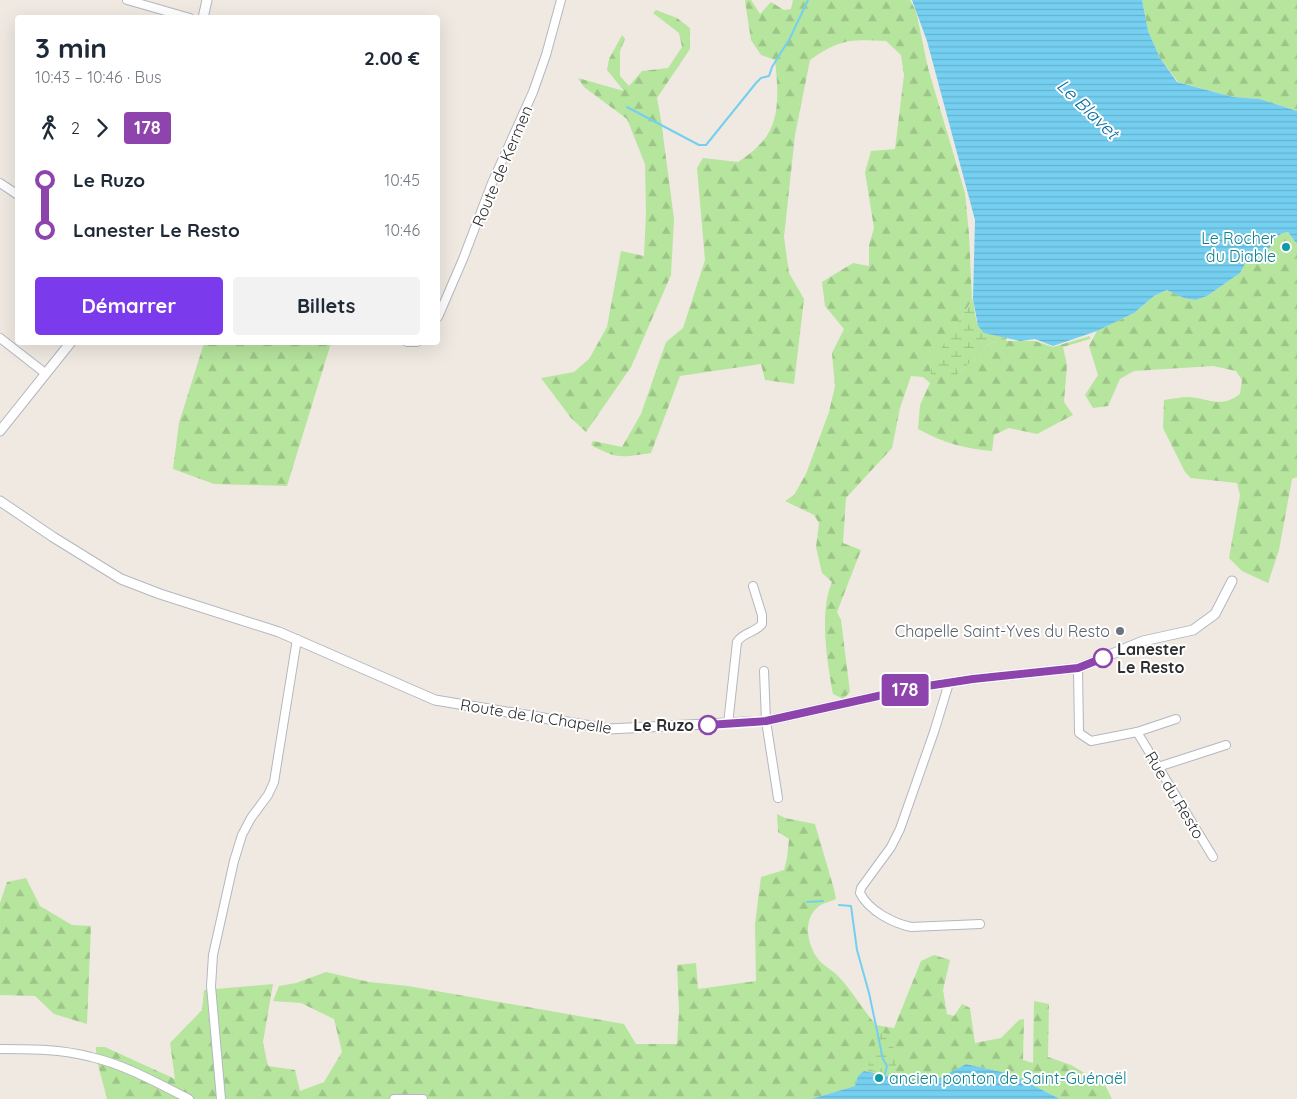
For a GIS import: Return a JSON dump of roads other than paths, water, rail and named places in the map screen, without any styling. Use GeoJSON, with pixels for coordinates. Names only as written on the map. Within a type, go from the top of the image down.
{"type":"FeatureCollection","features":[{"type":"Feature","properties":{"kind":"street"},"geometry":{"type":"LineString","coordinates":[[127,0],[180,15]]}},
{"type":"Feature","properties":{"kind":"street"},"geometry":{"type":"LineString","coordinates":[[204,15],[207,0]]}},
{"type":"Feature","properties":{"kind":"street","name":"Route de Kermen"},"geometry":{"type":"LineString","coordinates":[[440,312],[492,183],[533,92],[559,12],[561,0]]}},
{"type":"Feature","properties":{"kind":"street"},"geometry":{"type":"LineString","coordinates":[[0,183],[15,192]]}},
{"type":"Feature","properties":{"kind":"street"},"geometry":{"type":"LineString","coordinates":[[0,338],[45,373]]}},
{"type":"Feature","properties":{"kind":"street"},"geometry":{"type":"LineString","coordinates":[[0,431],[68,345]]}},
{"type":"Feature","properties":{"kind":"street","name":"Route de la Chapelle"},"geometry":{"type":"LineString","coordinates":[[0,501],[53,537],[121,579],[160,594],[235,617],[296,640],[435,700],[609,729],[766,721],[949,682],[1078,668],[1143,641],[1193,630],[1215,614],[1232,581]]}},
{"type":"Feature","properties":{"kind":"street"},"geometry":{"type":"LineString","coordinates":[[728,724],[737,642],[740,637],[759,628],[762,624],[762,615],[753,586]]}},
{"type":"Feature","properties":{"kind":"street"},"geometry":{"type":"LineString","coordinates":[[221,1099],[211,986],[213,955],[234,861],[242,836],[274,782],[296,640]]}},
{"type":"Feature","properties":{"kind":"street","name":"Rue du Resto"},"geometry":{"type":"LineString","coordinates":[[1078,668],[1079,733],[1091,741],[1137,732],[1176,719]]}},
{"type":"Feature","properties":{"kind":"street"},"geometry":{"type":"LineString","coordinates":[[764,671],[766,721],[778,798]]}},
{"type":"Feature","properties":{"kind":"street"},"geometry":{"type":"LineString","coordinates":[[949,682],[934,732],[900,829],[891,848],[861,888],[860,893],[865,901],[879,912],[902,925],[912,927],[980,924]]}},
{"type":"Feature","properties":{"kind":"street","name":"Rue du Resto"},"geometry":{"type":"LineString","coordinates":[[1137,732],[1213,857]]}},
{"type":"Feature","properties":{"kind":"street"},"geometry":{"type":"LineString","coordinates":[[1158,767],[1226,745]]}},
{"type":"Feature","properties":{"kind":"street"},"geometry":{"type":"LineString","coordinates":[[0,1049],[34,1049],[85,1055],[124,1068],[162,1084],[189,1099]]}},
{"type":"Feature","properties":{"kind":"street"},"geometry":{"type":"LineString","coordinates":[[394,1099],[423,1099]]}},
{"type":"Feature","properties":{"kind":"water","name":"Le Blavet"},"geometry":{"type":"Polygon","coordinates":[[[912,0],[1142,0],[1148,31],[1160,58],[1177,82],[1233,97],[1260,99],[1297,111],[1297,244],[1288,232],[1281,234],[1274,240],[1270,248],[1247,260],[1240,273],[1207,296],[1195,300],[1184,298],[1167,290],[1154,296],[1134,313],[1097,331],[1053,346],[1035,339],[1020,341],[984,333],[978,326],[973,299],[975,220],[927,41],[912,0]]]}},
{"type":"Feature","properties":{"kind":"water"},"geometry":{"type":"Polygon","coordinates":[[[966,1064],[1011,1074],[1060,1099],[811,1099],[855,1086],[858,1076],[864,1071],[898,1078],[907,1083],[940,1078],[966,1064]]]}},
{"type":"Feature","properties":{"kind":"waterway"},"geometry":{"type":"LineString","coordinates":[[627,107],[699,145],[706,145],[756,83],[761,78],[769,76],[808,0]]}},
{"type":"Feature","properties":{"kind":"waterway"},"geometry":{"type":"LineString","coordinates":[[807,902],[823,901]]}},
{"type":"Feature","properties":{"kind":"waterway"},"geometry":{"type":"LineString","coordinates":[[839,905],[851,906],[857,950],[869,993],[883,1059],[887,1066],[885,1074]]}},
{"type":"Feature","properties":{"kind":"place","name":"Le Rocher du Diable"},"geometry":{"type":"Point","coordinates":[1286,247]}},
{"type":"Feature","properties":{"kind":"place","name":"Chapelle Saint-Yves du Resto"},"geometry":{"type":"Point","coordinates":[1120,631]}},
{"type":"Feature","properties":{"kind":"place","name":"Lanester Le Resto"},"geometry":{"type":"Point","coordinates":[1103,658]}},
{"type":"Feature","properties":{"kind":"place","name":"Le Ruzo"},"geometry":{"type":"Point","coordinates":[708,725]}},
{"type":"Feature","properties":{"kind":"place","name":"ancien ponton de Saint-Guénaël"},"geometry":{"type":"Point","coordinates":[879,1078]}}]}
